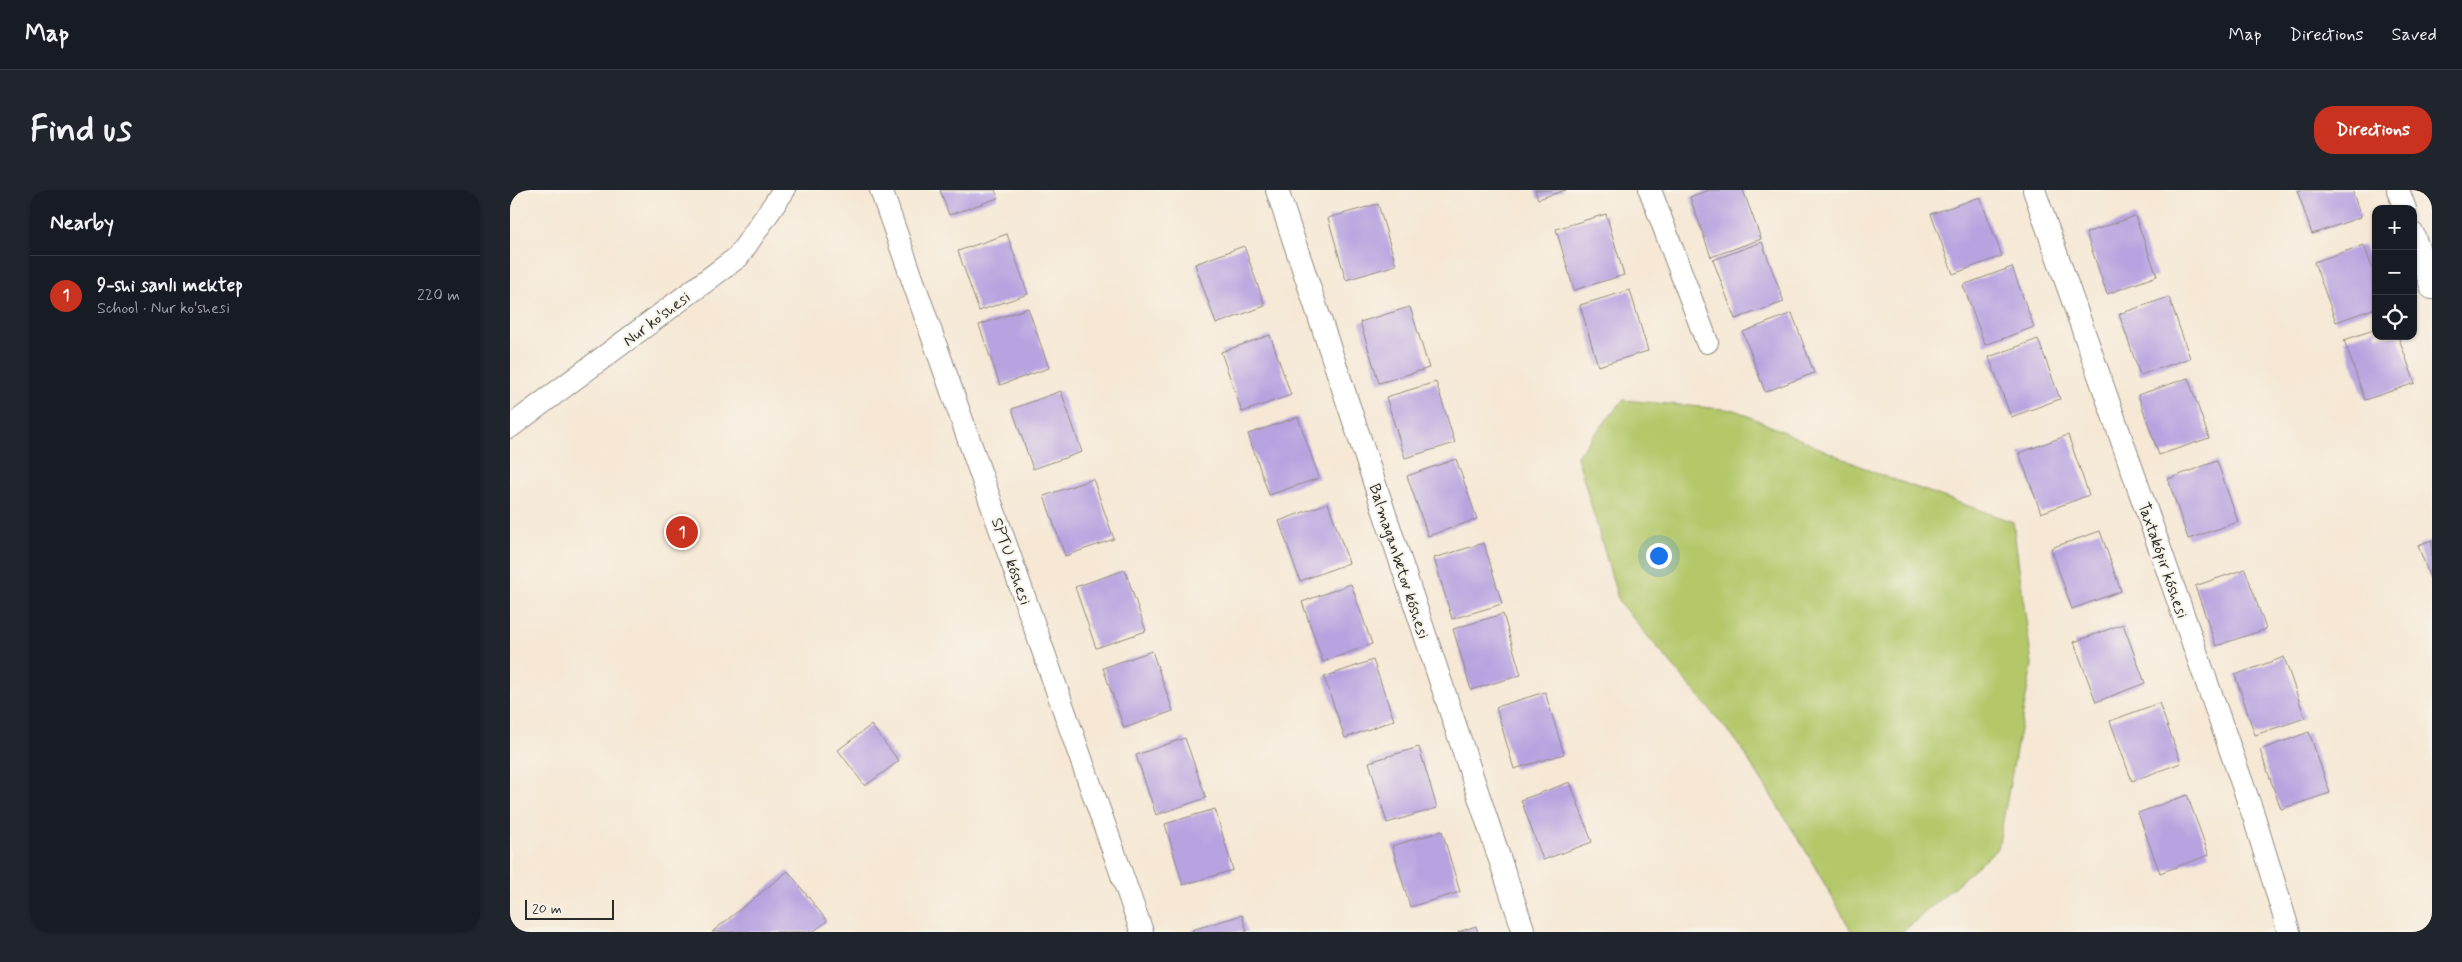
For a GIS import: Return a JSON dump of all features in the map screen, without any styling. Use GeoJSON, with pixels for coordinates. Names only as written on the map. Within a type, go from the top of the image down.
{"type":"FeatureCollection","features":[{"type":"Feature","properties":{"kind":"street","name":"Nur ko'shesi"},"geometry":{"type":"LineString","coordinates":[[510,427],[738,257],[784,190]]}},
{"type":"Feature","properties":{"kind":"street","name":"SPTU kóshesi"},"geometry":{"type":"LineString","coordinates":[[881,190],[1142,932]]}},
{"type":"Feature","properties":{"kind":"street","name":"Balmaganbetov kóshesi"},"geometry":{"type":"LineString","coordinates":[[1276,190],[1524,932]]}},
{"type":"Feature","properties":{"kind":"street"},"geometry":{"type":"LineString","coordinates":[[1650,190],[1707,342]]}},
{"type":"Feature","properties":{"kind":"street","name":"Taxtakópir kóshesi"},"geometry":{"type":"LineString","coordinates":[[2034,190],[2254,817],[2289,932]]}},
{"type":"Feature","properties":{"kind":"street"},"geometry":{"type":"LineString","coordinates":[[2398,190],[2404,205]]}},
{"type":"Feature","properties":{"kind":"street"},"geometry":{"type":"LineString","coordinates":[[2417,245],[2432,288]]}},
{"type":"Feature","properties":{"kind":"green space"},"geometry":{"type":"Polygon","coordinates":[[[1623,400],[1735,410],[1873,472],[2013,522],[2032,665],[1998,848],[1901,932],[1852,932],[1804,848],[1737,742],[1619,602],[1577,456],[1623,400]]]}},
{"type":"Feature","properties":{"kind":"building"},"geometry":{"type":"Polygon","coordinates":[[[940,190],[995,190],[998,198],[949,215],[940,190]]]}},
{"type":"Feature","properties":{"kind":"building"},"geometry":{"type":"Polygon","coordinates":[[[1535,190],[1566,190],[1538,199],[1535,190]]]}},
{"type":"Feature","properties":{"kind":"building"},"geometry":{"type":"Polygon","coordinates":[[[1709,190],[1743,190],[1761,239],[1711,257],[1690,197],[1709,190]]]}},
{"type":"Feature","properties":{"kind":"building"},"geometry":{"type":"Polygon","coordinates":[[[2297,190],[2352,190],[2361,217],[2312,234],[2297,190]]]}},
{"type":"Feature","properties":{"kind":"building"},"geometry":{"type":"Polygon","coordinates":[[[1980,197],[2002,256],[1953,274],[1931,214],[1980,197]]]}},
{"type":"Feature","properties":{"kind":"building"},"geometry":{"type":"Polygon","coordinates":[[[1378,204],[1396,265],[1346,280],[1328,218],[1378,204]]]}},
{"type":"Feature","properties":{"kind":"building"},"geometry":{"type":"Polygon","coordinates":[[[1606,214],[1624,275],[1574,290],[1556,229],[1606,214]]]}},
{"type":"Feature","properties":{"kind":"building"},"geometry":{"type":"Polygon","coordinates":[[[2135,216],[2157,276],[2107,294],[2086,233],[2135,216]]]}},
{"type":"Feature","properties":{"kind":"building"},"geometry":{"type":"Polygon","coordinates":[[[1007,234],[1028,294],[979,311],[958,251],[1007,234]]]}},
{"type":"Feature","properties":{"kind":"building"},"geometry":{"type":"Polygon","coordinates":[[[1762,242],[1784,302],[1735,319],[1713,260],[1762,242]]]}},
{"type":"Feature","properties":{"kind":"building"},"geometry":{"type":"Polygon","coordinates":[[[2364,245],[2372,268],[2372,309],[2336,322],[2314,262],[2364,245]]]}},
{"type":"Feature","properties":{"kind":"building"},"geometry":{"type":"Polygon","coordinates":[[[1244,246],[1265,306],[1216,324],[1195,264],[1244,246]]]}},
{"type":"Feature","properties":{"kind":"building"},"geometry":{"type":"Polygon","coordinates":[[[2012,267],[2034,327],[1985,345],[1963,285],[2012,267]]]}},
{"type":"Feature","properties":{"kind":"building"},"geometry":{"type":"Polygon","coordinates":[[[1630,290],[1648,351],[1598,366],[1580,305],[1630,290]]]}},
{"type":"Feature","properties":{"kind":"building"},"geometry":{"type":"Polygon","coordinates":[[[2169,297],[2190,358],[2140,375],[2119,314],[2169,297]]]}},
{"type":"Feature","properties":{"kind":"building"},"geometry":{"type":"Polygon","coordinates":[[[1410,307],[1429,368],[1379,383],[1360,322],[1410,307]]]}},
{"type":"Feature","properties":{"kind":"building"},"geometry":{"type":"Polygon","coordinates":[[[1028,308],[1049,368],[1000,385],[979,325],[1028,308]]]}},
{"type":"Feature","properties":{"kind":"building"},"geometry":{"type":"Polygon","coordinates":[[[1792,313],[1814,373],[1765,392],[1743,332],[1792,313]]]}},
{"type":"Feature","properties":{"kind":"building"},"geometry":{"type":"Polygon","coordinates":[[[2372,330],[2372,340],[2399,340],[2415,383],[2365,400],[2344,340],[2372,330]]]}},
{"type":"Feature","properties":{"kind":"building"},"geometry":{"type":"Polygon","coordinates":[[[1270,335],[1291,395],[1242,412],[1221,352],[1270,335]]]}},
{"type":"Feature","properties":{"kind":"building"},"geometry":{"type":"Polygon","coordinates":[[[2038,339],[2060,399],[2011,417],[1989,357],[2038,339]]]}},
{"type":"Feature","properties":{"kind":"building"},"geometry":{"type":"Polygon","coordinates":[[[2188,378],[2209,438],[2159,455],[2138,395],[2188,378]]]}},
{"type":"Feature","properties":{"kind":"building"},"geometry":{"type":"Polygon","coordinates":[[[1436,382],[1455,443],[1405,458],[1386,397],[1436,382]]]}},
{"type":"Feature","properties":{"kind":"building"},"geometry":{"type":"Polygon","coordinates":[[[1061,391],[1082,452],[1033,469],[1012,409],[1061,391]]]}},
{"type":"Feature","properties":{"kind":"building"},"geometry":{"type":"Polygon","coordinates":[[[1298,417],[1319,478],[1269,495],[1248,434],[1298,417]]]}},
{"type":"Feature","properties":{"kind":"building"},"geometry":{"type":"Polygon","coordinates":[[[2068,435],[2089,495],[2041,513],[2019,453],[2068,435]]]}},
{"type":"Feature","properties":{"kind":"building"},"geometry":{"type":"Polygon","coordinates":[[[1456,459],[1477,519],[1428,536],[1407,476],[1456,459]]]}},
{"type":"Feature","properties":{"kind":"building"},"geometry":{"type":"Polygon","coordinates":[[[2217,461],[2238,522],[2188,539],[2168,479],[2217,461]]]}},
{"type":"Feature","properties":{"kind":"building"},"geometry":{"type":"Polygon","coordinates":[[[1093,479],[1114,539],[1065,556],[1044,496],[1093,479]]]}},
{"type":"Feature","properties":{"kind":"building"},"geometry":{"type":"Polygon","coordinates":[[[1328,503],[1349,563],[1300,581],[1279,521],[1328,503]]]}},
{"type":"Feature","properties":{"kind":"building"},"geometry":{"type":"Polygon","coordinates":[[[2100,531],[2121,591],[2072,609],[2051,548],[2100,531]]]}},
{"type":"Feature","properties":{"kind":"building"},"geometry":{"type":"Polygon","coordinates":[[[2432,540],[2432,584],[2418,545],[2432,540]]]}},
{"type":"Feature","properties":{"kind":"building"},"geometry":{"type":"Polygon","coordinates":[[[1484,543],[1502,604],[1452,619],[1434,558],[1484,543]]]}},
{"type":"Feature","properties":{"kind":"building"},"geometry":{"type":"Polygon","coordinates":[[[2245,569],[2266,629],[2216,646],[2195,586],[2245,569]]]}},
{"type":"Feature","properties":{"kind":"building"},"geometry":{"type":"Polygon","coordinates":[[[1125,570],[1146,631],[1096,648],[1075,587],[1125,570]]]}},
{"type":"Feature","properties":{"kind":"building"},"geometry":{"type":"Polygon","coordinates":[[[1351,584],[1372,644],[1323,662],[1302,602],[1351,584]]]}},
{"type":"Feature","properties":{"kind":"building"},"geometry":{"type":"Polygon","coordinates":[[[1503,614],[1521,675],[1471,690],[1453,629],[1503,614]]]}},
{"type":"Feature","properties":{"kind":"building"},"geometry":{"type":"Polygon","coordinates":[[[2123,624],[2145,683],[2096,702],[2074,642],[2123,624]]]}},
{"type":"Feature","properties":{"kind":"building"},"geometry":{"type":"Polygon","coordinates":[[[1152,651],[1173,711],[1124,728],[1103,668],[1152,651]]]}},
{"type":"Feature","properties":{"kind":"building"},"geometry":{"type":"Polygon","coordinates":[[[2284,657],[2305,718],[2255,735],[2235,675],[2284,657]]]}},
{"type":"Feature","properties":{"kind":"building"},"geometry":{"type":"Polygon","coordinates":[[[1373,660],[1394,720],[1345,738],[1324,677],[1373,660]]]}},
{"type":"Feature","properties":{"kind":"building"},"geometry":{"type":"Polygon","coordinates":[[[1545,692],[1564,754],[1514,769],[1496,707],[1545,692]]]}},
{"type":"Feature","properties":{"kind":"building"},"geometry":{"type":"Polygon","coordinates":[[[2159,703],[2181,763],[2132,781],[2110,721],[2159,703]]]}},
{"type":"Feature","properties":{"kind":"building"},"geometry":{"type":"Polygon","coordinates":[[[871,725],[899,761],[865,786],[838,750],[871,725]]]}},
{"type":"Feature","properties":{"kind":"building"},"geometry":{"type":"Polygon","coordinates":[[[2309,732],[2330,793],[2281,809],[2260,750],[2309,732]]]}},
{"type":"Feature","properties":{"kind":"building"},"geometry":{"type":"Polygon","coordinates":[[[1185,738],[1206,798],[1156,815],[1136,755],[1185,738]]]}},
{"type":"Feature","properties":{"kind":"building"},"geometry":{"type":"Polygon","coordinates":[[[1419,747],[1437,808],[1387,823],[1369,762],[1419,747]]]}},
{"type":"Feature","properties":{"kind":"building"},"geometry":{"type":"Polygon","coordinates":[[[1570,782],[1592,842],[1543,860],[1521,800],[1570,782]]]}},
{"type":"Feature","properties":{"kind":"building"},"geometry":{"type":"Polygon","coordinates":[[[2187,795],[2209,855],[2160,873],[2138,813],[2187,795]]]}},
{"type":"Feature","properties":{"kind":"building"},"geometry":{"type":"Polygon","coordinates":[[[1215,809],[1233,870],[1183,885],[1165,824],[1215,809]]]}},
{"type":"Feature","properties":{"kind":"building"},"geometry":{"type":"Polygon","coordinates":[[[1442,831],[1460,892],[1410,907],[1392,846],[1442,831]]]}},
{"type":"Feature","properties":{"kind":"building"},"geometry":{"type":"Polygon","coordinates":[[[788,871],[827,921],[813,932],[712,932],[788,871]]]}},
{"type":"Feature","properties":{"kind":"building"},"geometry":{"type":"Polygon","coordinates":[[[1242,915],[1247,932],[1193,932],[1192,930],[1242,915]]]}},
{"type":"Feature","properties":{"kind":"building"},"geometry":{"type":"Polygon","coordinates":[[[1476,926],[1478,932],[1458,932],[1476,926]]]}},
{"type":"Feature","properties":{"kind":"place","name":"9-shi sanlı mektep"},"geometry":{"type":"Point","coordinates":[682,532]}}]}
